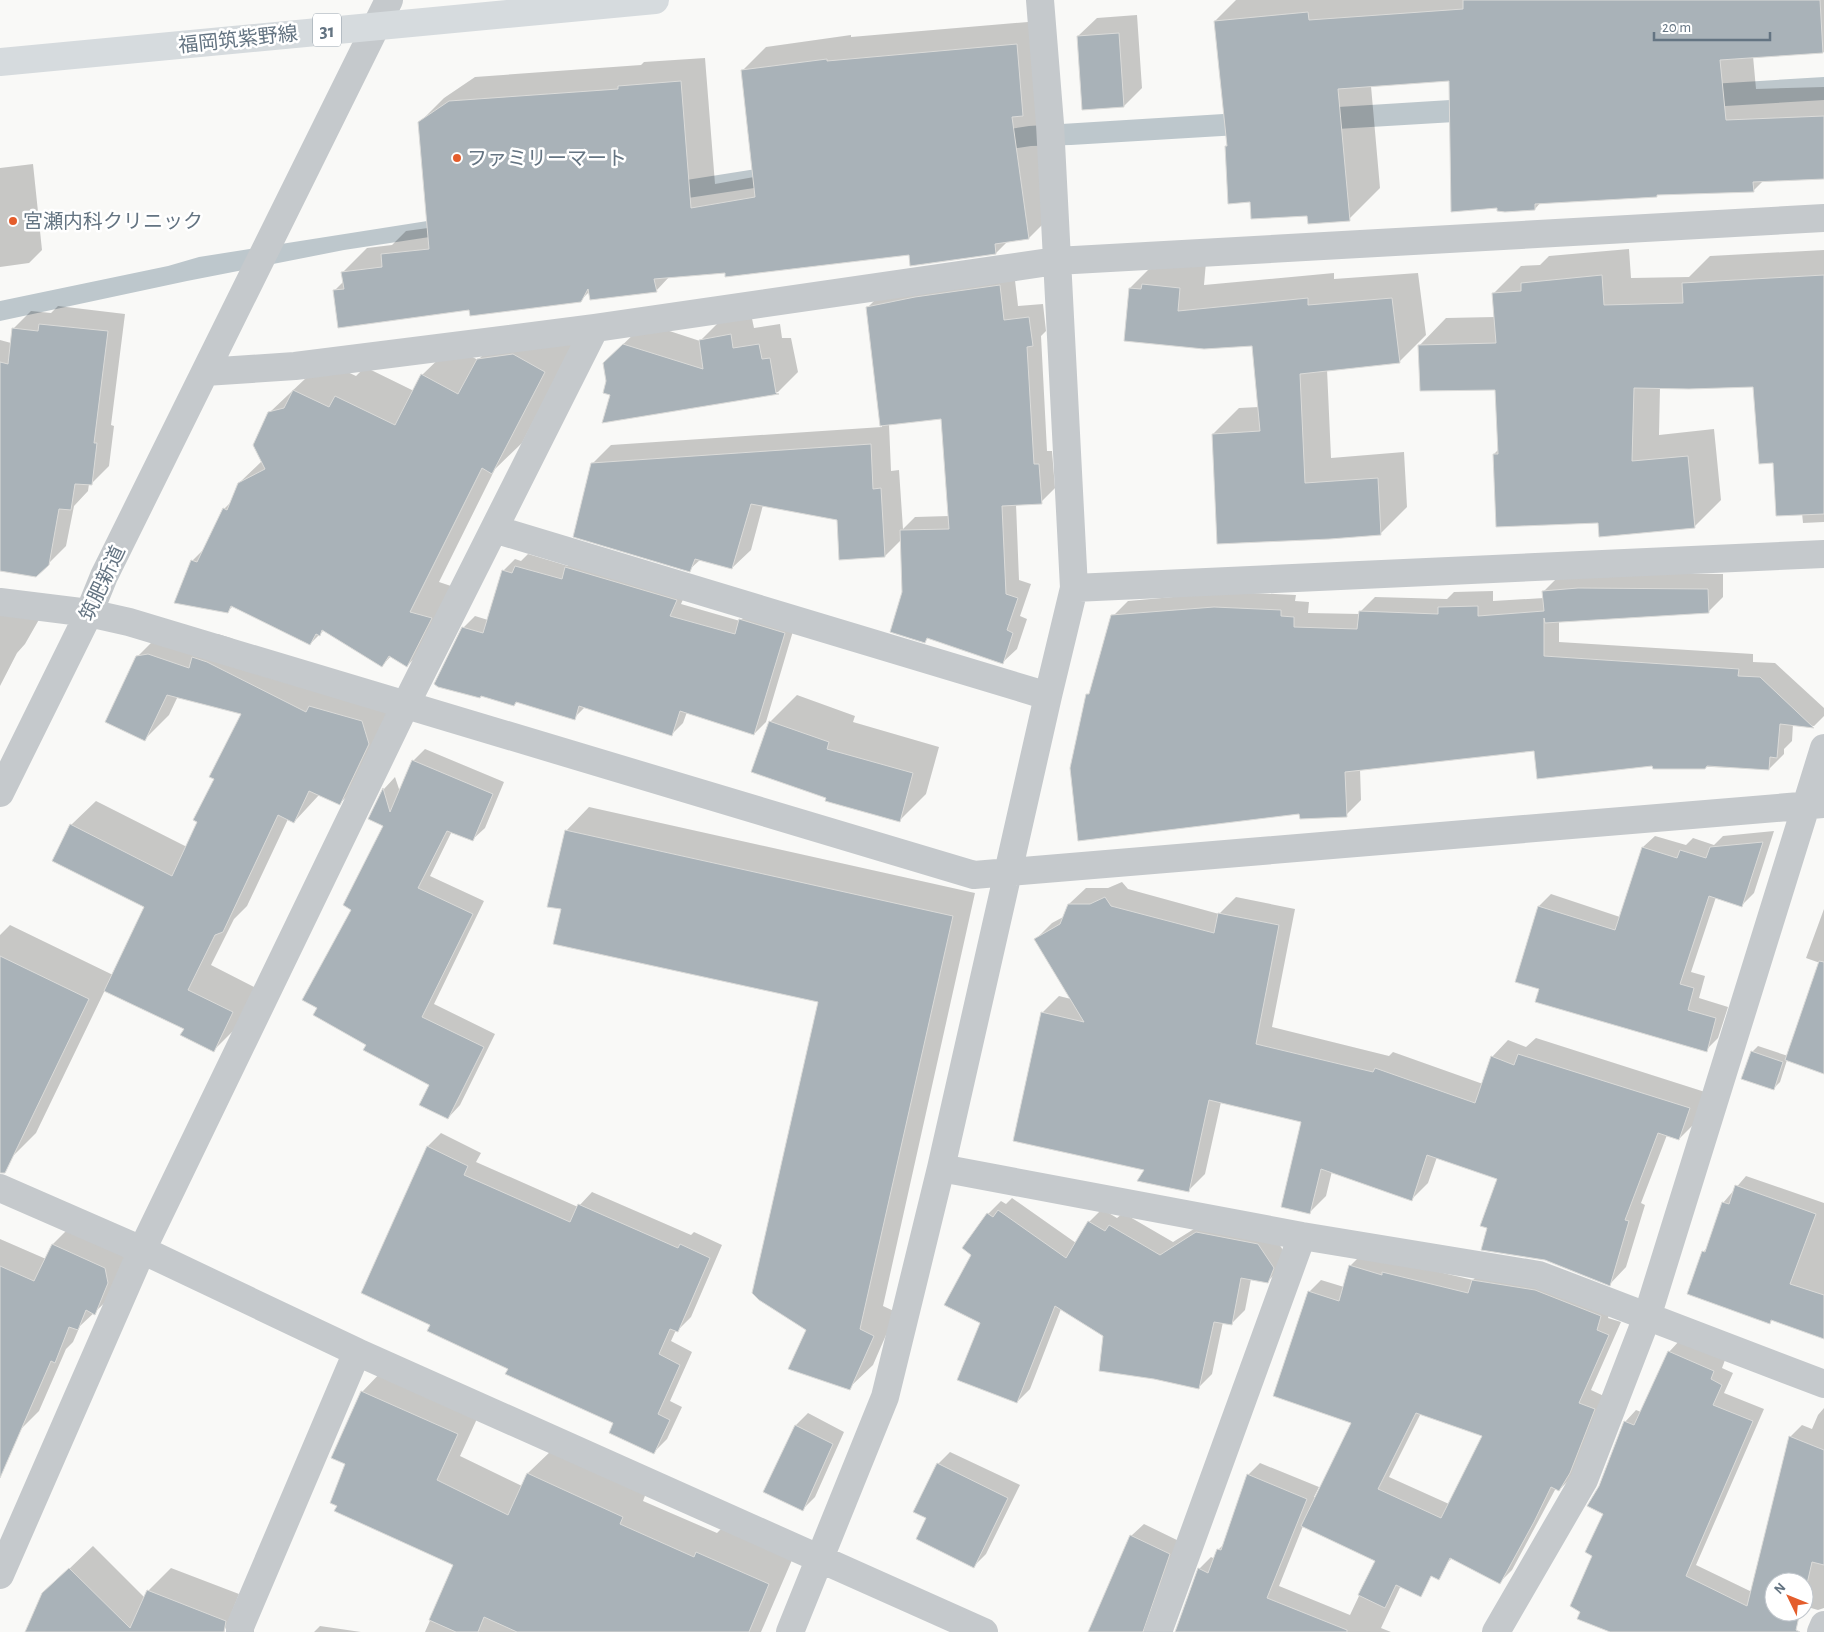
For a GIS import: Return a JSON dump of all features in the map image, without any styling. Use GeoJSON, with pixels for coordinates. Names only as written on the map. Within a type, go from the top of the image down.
{"type":"FeatureCollection","features":[{"type":"Feature","properties":{"kind":"main road","name":"福岡筑紫野線"},"geometry":{"type":"LineString","coordinates":[[0,62],[655,0]]}},
{"type":"Feature","properties":{"kind":"street","name":"筑肥新道"},"geometry":{"type":"LineString","coordinates":[[0,793],[89,613],[104,576],[389,0]]}},
{"type":"Feature","properties":{"kind":"street"},"geometry":{"type":"LineString","coordinates":[[790,1632],[885,1397],[941,1168],[1074,588],[1050,135],[1040,0]]}},
{"type":"Feature","properties":{"kind":"street"},"geometry":{"type":"LineString","coordinates":[[205,372],[295,366],[595,328],[1056,261],[1824,218]]}},
{"type":"Feature","properties":{"kind":"street"},"geometry":{"type":"LineString","coordinates":[[0,1575],[142,1250],[405,706],[595,328]]}},
{"type":"Feature","properties":{"kind":"street"},"geometry":{"type":"LineString","coordinates":[[494,529],[1048,696]]}},
{"type":"Feature","properties":{"kind":"street"},"geometry":{"type":"LineString","coordinates":[[1074,588],[1824,554]]}},
{"type":"Feature","properties":{"kind":"street"},"geometry":{"type":"LineString","coordinates":[[0,602],[89,613],[129,622],[974,875],[1816,805]]}},
{"type":"Feature","properties":{"kind":"street"},"geometry":{"type":"LineString","coordinates":[[1496,1632],[1584,1480],[1647,1317],[1816,805],[1824,748]]}},
{"type":"Feature","properties":{"kind":"street"},"geometry":{"type":"LineString","coordinates":[[941,1168],[1302,1236],[1539,1275],[1824,1384]]}},
{"type":"Feature","properties":{"kind":"street"},"geometry":{"type":"LineString","coordinates":[[0,1188],[142,1250],[357,1352],[984,1632]]}},
{"type":"Feature","properties":{"kind":"street"},"geometry":{"type":"LineString","coordinates":[[1158,1632],[1302,1236]]}},
{"type":"Feature","properties":{"kind":"street"},"geometry":{"type":"LineString","coordinates":[[240,1632],[240,1627],[357,1352]]}},
{"type":"Feature","properties":{"kind":"street"},"geometry":{"type":"LineString","coordinates":[[1821,1632],[1824,1625]]}},
{"type":"Feature","properties":{"kind":"shaded area"},"geometry":{"type":"Polygon","coordinates":[[[1824,77],[1824,100],[1031,146],[344,250],[0,321],[0,301],[168,266],[199,257],[1029,126],[1824,77]]]}},
{"type":"Feature","properties":{"kind":"building"},"geometry":{"type":"Polygon","coordinates":[[[1463,0],[1820,0],[1823,53],[1720,60],[1726,120],[1824,116],[1824,179],[1753,182],[1754,192],[1657,195],[1657,197],[1535,204],[1535,210],[1505,212],[1497,211],[1497,208],[1451,212],[1449,81],[1338,89],[1350,221],[1308,224],[1307,216],[1251,219],[1250,202],[1228,204],[1225,146],[1227,146],[1214,21],[1308,12],[1309,20],[1463,9],[1463,0]]]}},
{"type":"Feature","properties":{"kind":"building"},"geometry":{"type":"Polygon","coordinates":[[[1119,33],[1124,107],[1082,110],[1077,36],[1119,33]]]}},
{"type":"Feature","properties":{"kind":"building"},"geometry":{"type":"Polygon","coordinates":[[[1017,44],[1023,116],[1012,117],[1029,239],[995,244],[996,254],[910,266],[909,255],[725,277],[725,273],[654,279],[657,292],[590,300],[588,289],[581,302],[470,316],[469,310],[338,328],[333,290],[344,289],[341,272],[382,267],[381,254],[429,249],[418,122],[449,101],[618,89],[618,86],[681,81],[691,208],[755,197],[741,70],[827,59],[827,61],[1017,44]]]}},
{"type":"Feature","properties":{"kind":"building"},"geometry":{"type":"Polygon","coordinates":[[[1602,275],[1604,305],[1683,303],[1682,283],[1824,275],[1824,514],[1776,516],[1773,463],[1759,464],[1753,387],[1634,388],[1632,461],[1688,456],[1695,528],[1599,537],[1598,523],[1496,527],[1493,454],[1498,454],[1495,390],[1420,391],[1418,345],[1496,343],[1492,293],[1521,291],[1521,283],[1602,275]]]}},
{"type":"Feature","properties":{"kind":"building"},"geometry":{"type":"Polygon","coordinates":[[[1142,284],[1180,288],[1178,311],[1308,298],[1308,305],[1392,298],[1400,363],[1300,374],[1305,483],[1378,478],[1381,535],[1217,544],[1212,434],[1260,431],[1252,346],[1204,349],[1124,341],[1129,288],[1141,289],[1142,284]]]}},
{"type":"Feature","properties":{"kind":"building"},"geometry":{"type":"Polygon","coordinates":[[[1000,285],[1004,320],[1029,317],[1033,346],[1027,347],[1034,464],[1039,464],[1042,504],[1002,506],[1006,594],[1018,598],[1007,630],[1013,633],[1003,664],[927,638],[925,643],[890,632],[902,592],[900,530],[949,529],[941,419],[880,426],[866,307],[915,297],[1000,285]]]}},
{"type":"Feature","properties":{"kind":"building"},"geometry":{"type":"Polygon","coordinates":[[[39,324],[108,331],[94,443],[97,443],[92,485],[75,484],[71,510],[59,509],[49,565],[36,577],[0,571],[0,362],[8,364],[12,328],[38,331],[39,324]]]}},
{"type":"Feature","properties":{"kind":"building"},"geometry":{"type":"Polygon","coordinates":[[[731,334],[733,348],[759,344],[762,359],[770,358],[776,393],[779,394],[602,423],[610,395],[603,393],[606,381],[603,363],[623,344],[703,369],[699,340],[731,334]]]}},
{"type":"Feature","properties":{"kind":"building"},"geometry":{"type":"Polygon","coordinates":[[[513,354],[545,372],[492,474],[482,468],[410,612],[432,618],[407,667],[389,656],[382,667],[322,630],[320,636],[316,634],[310,645],[231,606],[228,613],[174,603],[191,560],[197,562],[223,508],[227,510],[238,483],[265,469],[253,445],[268,412],[284,408],[293,390],[329,407],[335,396],[395,425],[421,374],[458,394],[477,359],[513,354]]]}},
{"type":"Feature","properties":{"kind":"building"},"geometry":{"type":"Polygon","coordinates":[[[871,444],[873,489],[881,488],[885,557],[839,560],[837,520],[751,504],[732,569],[695,559],[690,572],[573,537],[591,463],[871,444]]]}},
{"type":"Feature","properties":{"kind":"building"},"geometry":{"type":"Polygon","coordinates":[[[515,566],[562,579],[565,567],[677,600],[670,616],[735,634],[739,619],[785,633],[754,735],[680,711],[672,736],[579,706],[575,720],[516,702],[514,706],[481,696],[480,698],[438,687],[434,684],[462,627],[483,633],[502,570],[512,573],[515,566]]]}},
{"type":"Feature","properties":{"kind":"building"},"geometry":{"type":"Polygon","coordinates":[[[1578,588],[1708,589],[1709,613],[1545,623],[1544,618],[1544,656],[1739,669],[1738,676],[1760,677],[1814,728],[1780,724],[1777,758],[1770,757],[1769,770],[1707,766],[1705,769],[1653,769],[1652,766],[1537,779],[1534,751],[1345,772],[1347,817],[1300,819],[1299,814],[1078,841],[1070,768],[1086,694],[1089,694],[1111,615],[1214,607],[1281,610],[1281,616],[1294,617],[1294,627],[1357,629],[1359,611],[1438,614],[1438,607],[1478,606],[1478,616],[1544,611],[1542,591],[1578,588]]]}},
{"type":"Feature","properties":{"kind":"building"},"geometry":{"type":"Polygon","coordinates":[[[148,654],[189,668],[192,657],[207,662],[306,712],[309,706],[362,721],[369,744],[340,805],[309,791],[294,823],[278,815],[223,932],[215,935],[188,990],[233,1012],[214,1052],[180,1035],[184,1029],[104,991],[144,907],[52,861],[70,824],[172,876],[197,822],[193,820],[214,779],[209,777],[241,714],[167,695],[145,741],[105,722],[136,656],[148,654]]]}},
{"type":"Feature","properties":{"kind":"building"},"geometry":{"type":"Polygon","coordinates":[[[769,721],[829,742],[827,749],[913,773],[900,822],[825,801],[826,798],[751,772],[769,721]]]}},
{"type":"Feature","properties":{"kind":"building"},"geometry":{"type":"Polygon","coordinates":[[[412,760],[493,794],[473,841],[447,831],[418,888],[473,914],[422,1017],[484,1047],[448,1119],[419,1105],[429,1085],[363,1050],[366,1045],[313,1015],[317,1008],[302,1000],[351,910],[343,905],[383,826],[368,819],[383,788],[390,812],[412,760]]]}},
{"type":"Feature","properties":{"kind":"building"},"geometry":{"type":"Polygon","coordinates":[[[565,830],[953,916],[860,1329],[874,1336],[850,1390],[788,1369],[806,1330],[759,1300],[752,1293],[818,1002],[553,944],[561,909],[547,907],[565,830]]]}},
{"type":"Feature","properties":{"kind":"building"},"geometry":{"type":"Polygon","coordinates":[[[1763,842],[1742,907],[1709,896],[1680,984],[1694,988],[1688,1010],[1716,1018],[1707,1052],[1535,1002],[1539,989],[1515,982],[1538,906],[1615,930],[1642,847],[1677,858],[1680,850],[1706,858],[1710,847],[1763,842]]]}},
{"type":"Feature","properties":{"kind":"building"},"geometry":{"type":"Polygon","coordinates":[[[1105,897],[1111,906],[1214,933],[1218,913],[1279,925],[1256,1044],[1373,1072],[1375,1068],[1475,1103],[1491,1056],[1514,1065],[1518,1054],[1690,1108],[1679,1140],[1658,1133],[1625,1220],[1629,1221],[1610,1286],[1545,1260],[1481,1250],[1487,1228],[1480,1226],[1497,1179],[1427,1155],[1412,1201],[1321,1169],[1310,1214],[1281,1207],[1301,1122],[1209,1100],[1189,1192],[1137,1181],[1144,1170],[1013,1141],[1041,1012],[1084,1022],[1034,939],[1060,924],[1068,904],[1090,904],[1105,897]]]}},
{"type":"Feature","properties":{"kind":"building"},"geometry":{"type":"Polygon","coordinates":[[[0,956],[89,999],[5,1173],[0,1173],[0,956]]]}},
{"type":"Feature","properties":{"kind":"building"},"geometry":{"type":"Polygon","coordinates":[[[1819,961],[1824,962],[1824,1074],[1785,1060],[1819,961]]]}},
{"type":"Feature","properties":{"kind":"building"},"geometry":{"type":"Polygon","coordinates":[[[1751,1051],[1783,1062],[1774,1090],[1741,1079],[1751,1051]]]}},
{"type":"Feature","properties":{"kind":"building"},"geometry":{"type":"Polygon","coordinates":[[[427,1146],[468,1166],[464,1175],[570,1222],[578,1204],[678,1248],[680,1244],[710,1258],[678,1332],[670,1329],[659,1354],[680,1365],[658,1414],[670,1420],[654,1454],[609,1433],[613,1423],[505,1374],[508,1369],[427,1331],[430,1325],[361,1293],[427,1146]]]}},
{"type":"Feature","properties":{"kind":"building"},"geometry":{"type":"Polygon","coordinates":[[[1735,1185],[1816,1214],[1790,1284],[1824,1295],[1824,1339],[1771,1320],[1770,1324],[1687,1294],[1702,1251],[1705,1252],[1722,1202],[1729,1204],[1735,1185]]]}},
{"type":"Feature","properties":{"kind":"building"},"geometry":{"type":"Polygon","coordinates":[[[998,1210],[1066,1258],[1088,1221],[1105,1231],[1109,1225],[1160,1255],[1196,1232],[1258,1244],[1274,1268],[1268,1283],[1241,1278],[1232,1325],[1214,1322],[1199,1389],[1154,1379],[1099,1371],[1103,1336],[1055,1306],[1017,1403],[957,1380],[980,1323],[944,1305],[971,1255],[962,1248],[987,1213],[993,1217],[998,1210]]]}},
{"type":"Feature","properties":{"kind":"building"},"geometry":{"type":"Polygon","coordinates":[[[52,1244],[105,1268],[108,1283],[95,1315],[86,1310],[78,1330],[69,1327],[55,1363],[51,1361],[0,1478],[0,1266],[34,1281],[52,1244]]]}},
{"type":"Feature","properties":{"kind":"building"},"geometry":{"type":"Polygon","coordinates":[[[1349,1265],[1382,1275],[1382,1272],[1468,1293],[1472,1280],[1535,1290],[1601,1316],[1597,1330],[1609,1335],[1579,1403],[1595,1409],[1570,1473],[1559,1491],[1551,1487],[1500,1584],[1450,1558],[1439,1580],[1431,1576],[1421,1597],[1396,1585],[1385,1608],[1358,1595],[1375,1561],[1301,1526],[1351,1423],[1273,1396],[1308,1291],[1339,1301],[1349,1265]],[[1416,1413],[1378,1489],[1441,1518],[1482,1436],[1416,1413]]]}},
{"type":"Feature","properties":{"kind":"building"},"geometry":{"type":"Polygon","coordinates":[[[1668,1351],[1714,1371],[1711,1379],[1722,1385],[1713,1405],[1753,1421],[1686,1576],[1747,1606],[1789,1436],[1824,1450],[1824,1565],[1812,1562],[1810,1572],[1764,1572],[1764,1622],[1798,1622],[1796,1630],[1800,1632],[1610,1632],[1577,1619],[1580,1612],[1570,1606],[1592,1556],[1585,1552],[1603,1514],[1587,1506],[1599,1486],[1624,1421],[1634,1425],[1668,1351]]]}},
{"type":"Feature","properties":{"kind":"building"},"geometry":{"type":"Polygon","coordinates":[[[361,1391],[458,1434],[437,1480],[508,1515],[527,1473],[623,1517],[620,1524],[694,1557],[696,1552],[769,1584],[749,1632],[517,1632],[484,1617],[478,1632],[456,1632],[429,1620],[453,1565],[334,1511],[337,1506],[330,1503],[345,1464],[331,1458],[361,1391]]]}},
{"type":"Feature","properties":{"kind":"building"},"geometry":{"type":"Polygon","coordinates":[[[795,1425],[833,1444],[803,1511],[763,1492],[795,1425]]]}},
{"type":"Feature","properties":{"kind":"building"},"geometry":{"type":"Polygon","coordinates":[[[937,1463],[1008,1498],[974,1568],[916,1539],[926,1518],[913,1512],[937,1463]]]}},
{"type":"Feature","properties":{"kind":"building"},"geometry":{"type":"Polygon","coordinates":[[[1247,1474],[1307,1499],[1267,1598],[1347,1630],[1347,1632],[1175,1632],[1198,1568],[1208,1573],[1217,1549],[1221,1550],[1247,1474]]]}},
{"type":"Feature","properties":{"kind":"building"},"geometry":{"type":"Polygon","coordinates":[[[1130,1535],[1170,1554],[1143,1632],[1088,1632],[1130,1535]]]}},
{"type":"Feature","properties":{"kind":"building"},"geometry":{"type":"Polygon","coordinates":[[[69,1568],[130,1628],[147,1590],[226,1621],[224,1632],[25,1632],[42,1593],[69,1568]]]}},
{"type":"Feature","properties":{"kind":"place","name":"ファミリーマート"},"geometry":{"type":"Point","coordinates":[457,158]}},
{"type":"Feature","properties":{"kind":"place","name":"宮瀬内科クリニック"},"geometry":{"type":"Point","coordinates":[13,221]}}]}
